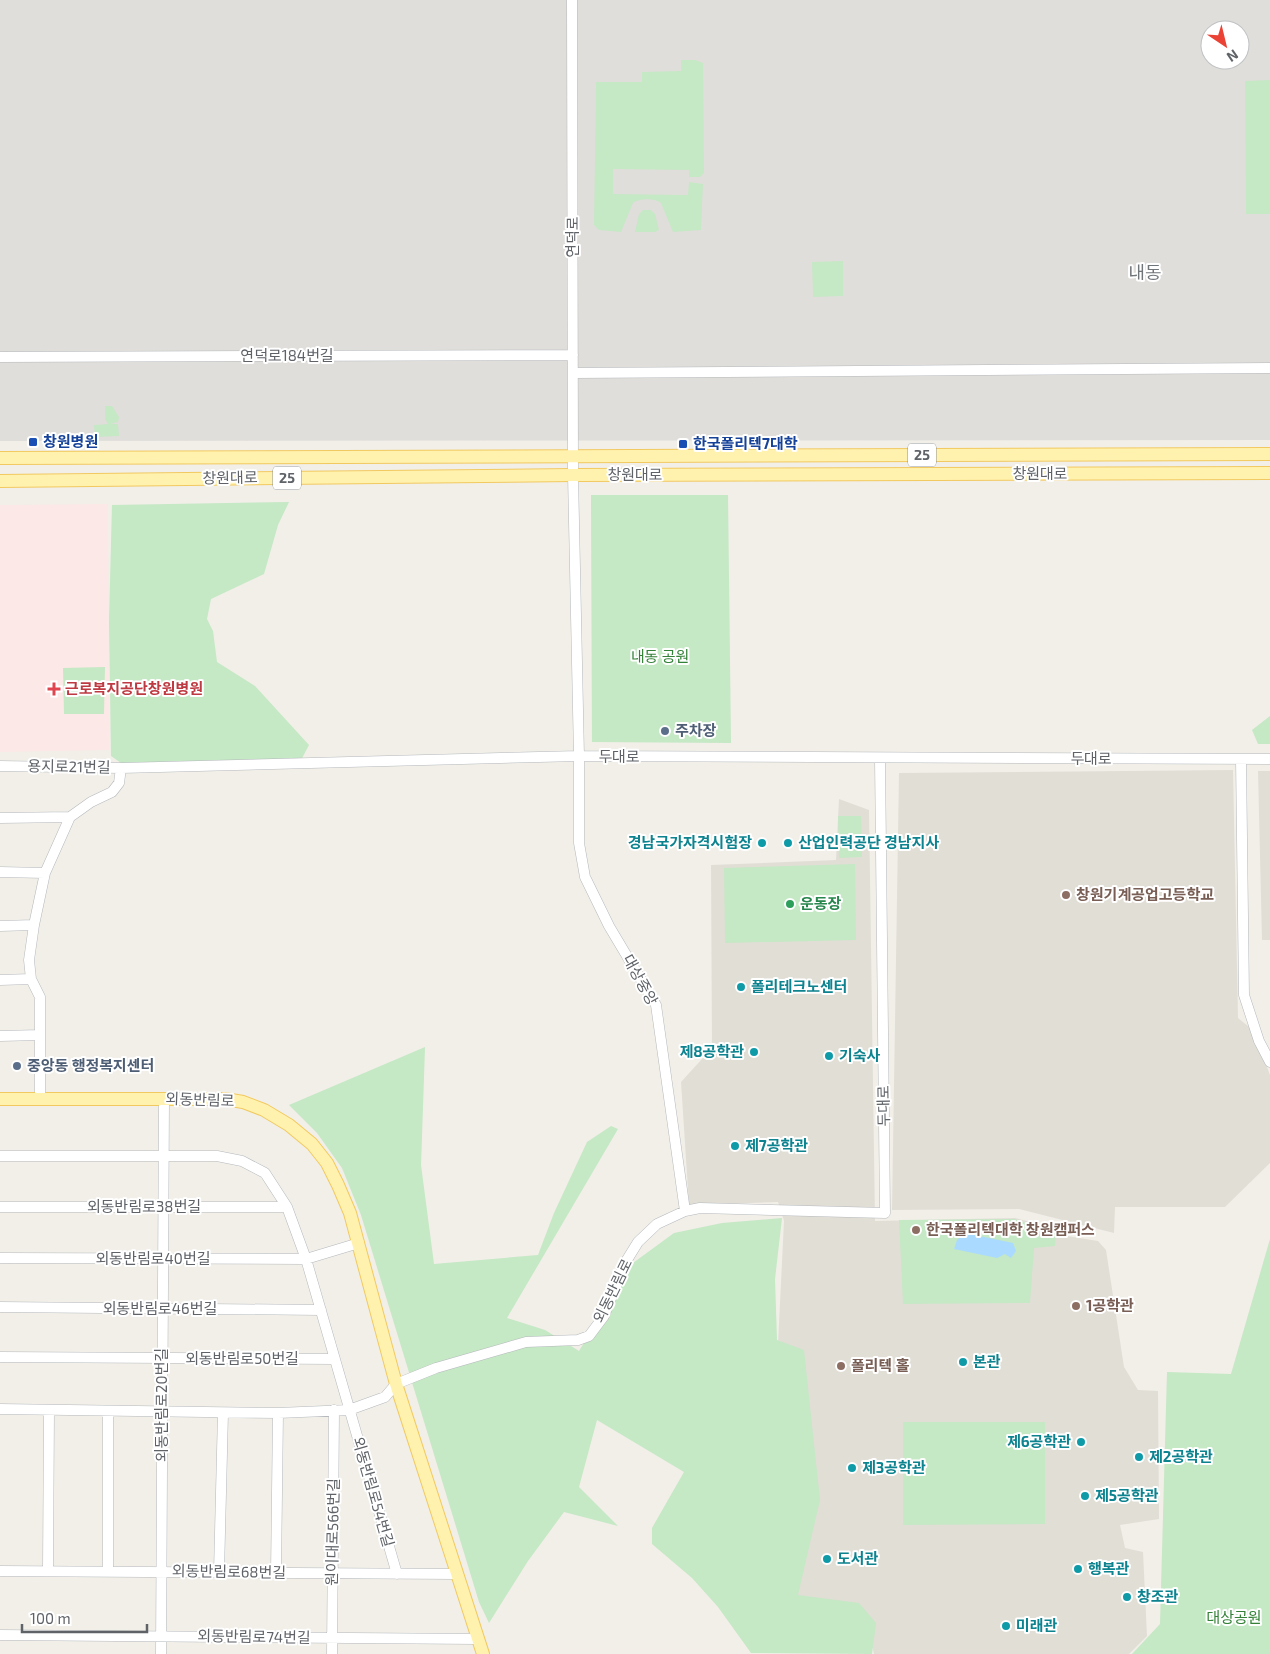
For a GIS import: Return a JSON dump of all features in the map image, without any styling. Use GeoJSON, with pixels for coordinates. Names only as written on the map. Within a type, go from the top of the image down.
{"type":"FeatureCollection","features":[{"type":"Feature","properties":{"kind":"main road","name":"창원대로"},"geometry":{"type":"LineString","coordinates":[[0,458],[1270,454]]}},
{"type":"Feature","properties":{"kind":"main road","name":"창원대로"},"geometry":{"type":"LineString","coordinates":[[0,481],[573,475],[1270,473]]}},
{"type":"Feature","properties":{"kind":"main road","name":"외동반림로"},"geometry":{"type":"LineString","coordinates":[[0,1099],[226,1099],[243,1102],[264,1110],[289,1125],[312,1144],[327,1163],[350,1213],[396,1384],[483,1654]]}},
{"type":"Feature","properties":{"kind":"street","name":"연덕로"},"geometry":{"type":"LineString","coordinates":[[572,0],[573,475]]}},
{"type":"Feature","properties":{"kind":"street","name":"연덕로184번길"},"geometry":{"type":"LineString","coordinates":[[0,357],[573,355]]}},
{"type":"Feature","properties":{"kind":"street"},"geometry":{"type":"LineString","coordinates":[[573,373],[1270,368]]}},
{"type":"Feature","properties":{"kind":"street","name":"두대로"},"geometry":{"type":"LineString","coordinates":[[573,475],[579,756],[880,759],[1270,759]]}},
{"type":"Feature","properties":{"kind":"street"},"geometry":{"type":"LineString","coordinates":[[121,768],[579,756]]}},
{"type":"Feature","properties":{"kind":"street","name":"대상중앙"},"geometry":{"type":"LineString","coordinates":[[579,756],[579,843],[585,877],[609,926],[656,1005],[685,1211]]}},
{"type":"Feature","properties":{"kind":"street","name":"두대로"},"geometry":{"type":"LineString","coordinates":[[880,759],[885,1212]]}},
{"type":"Feature","properties":{"kind":"street"},"geometry":{"type":"LineString","coordinates":[[1241,760],[1244,995],[1259,1041],[1270,1062]]}},
{"type":"Feature","properties":{"kind":"street","name":"용지로21번길"},"geometry":{"type":"LineString","coordinates":[[0,766],[121,768],[119,783],[112,792],[91,802],[70,817]]}},
{"type":"Feature","properties":{"kind":"street"},"geometry":{"type":"LineString","coordinates":[[0,818],[70,817],[45,873],[34,925],[30,960],[31,979],[40,997],[40,1099]]}},
{"type":"Feature","properties":{"kind":"street"},"geometry":{"type":"LineString","coordinates":[[0,872],[45,873]]}},
{"type":"Feature","properties":{"kind":"street"},"geometry":{"type":"LineString","coordinates":[[0,926],[34,925]]}},
{"type":"Feature","properties":{"kind":"street"},"geometry":{"type":"LineString","coordinates":[[0,980],[31,979]]}},
{"type":"Feature","properties":{"kind":"street"},"geometry":{"type":"LineString","coordinates":[[0,1036],[40,1035]]}},
{"type":"Feature","properties":{"kind":"street","name":"외동반림로20번길"},"geometry":{"type":"LineString","coordinates":[[161,1654],[164,1099]]}},
{"type":"Feature","properties":{"kind":"street"},"geometry":{"type":"LineString","coordinates":[[0,1156],[217,1156],[242,1161],[266,1173],[287,1207],[306,1259]]}},
{"type":"Feature","properties":{"kind":"street","name":"외동반림로38번길"},"geometry":{"type":"LineString","coordinates":[[0,1207],[287,1207]]}},
{"type":"Feature","properties":{"kind":"street","name":"외동반림로"},"geometry":{"type":"LineString","coordinates":[[396,1384],[436,1368],[526,1342],[578,1340],[589,1336],[604,1316],[625,1263],[638,1242],[657,1224],[685,1211],[700,1208],[885,1212]]}},
{"type":"Feature","properties":{"kind":"street","name":"외동반림로40번길"},"geometry":{"type":"LineString","coordinates":[[0,1258],[306,1259],[359,1243]]}},
{"type":"Feature","properties":{"kind":"street","name":"외동반림로54번길"},"geometry":{"type":"LineString","coordinates":[[306,1259],[397,1574]]}},
{"type":"Feature","properties":{"kind":"street","name":"외동반림로46번길"},"geometry":{"type":"LineString","coordinates":[[0,1307],[320,1310]]}},
{"type":"Feature","properties":{"kind":"street","name":"외동반림로50번길"},"geometry":{"type":"LineString","coordinates":[[0,1357],[335,1359]]}},
{"type":"Feature","properties":{"kind":"street"},"geometry":{"type":"LineString","coordinates":[[0,1409],[278,1413],[350,1410],[385,1397],[396,1384]]}},
{"type":"Feature","properties":{"kind":"street"},"geometry":{"type":"LineString","coordinates":[[48,1410],[48,1571]]}},
{"type":"Feature","properties":{"kind":"street","name":"원이대로566번길"},"geometry":{"type":"LineString","coordinates":[[332,1654],[334,1410]]}},
{"type":"Feature","properties":{"kind":"street"},"geometry":{"type":"LineString","coordinates":[[108,1411],[108,1571]]}},
{"type":"Feature","properties":{"kind":"street"},"geometry":{"type":"LineString","coordinates":[[219,1572],[223,1412]]}},
{"type":"Feature","properties":{"kind":"street"},"geometry":{"type":"LineString","coordinates":[[276,1573],[278,1413]]}},
{"type":"Feature","properties":{"kind":"street","name":"외동반림로68번길"},"geometry":{"type":"LineString","coordinates":[[0,1570],[457,1574]]}},
{"type":"Feature","properties":{"kind":"street","name":"외동반림로74번길"},"geometry":{"type":"LineString","coordinates":[[0,1635],[478,1639]]}},
{"type":"Feature","properties":{"kind":"shaded area"},"geometry":{"type":"Polygon","coordinates":[[[0,0],[1270,0],[1270,440],[0,441],[0,0]]]}},
{"type":"Feature","properties":{"kind":"shaded area","name":"근로복지공단창원병원"},"geometry":{"type":"Polygon","coordinates":[[[108,504],[109,750],[0,752],[0,505],[108,504]]]}},
{"type":"Feature","properties":{"kind":"shaded area","name":"창원기계공업고등학교"},"geometry":{"type":"Polygon","coordinates":[[[1233,770],[1238,1018],[1253,1030],[1270,1075],[1270,1163],[1225,1207],[1115,1207],[1114,1233],[1019,1209],[892,1210],[899,773],[1233,770]]]}},
{"type":"Feature","properties":{"kind":"shaded area"},"geometry":{"type":"Polygon","coordinates":[[[1258,771],[1270,771],[1270,940],[1262,940],[1258,771]]]}},
{"type":"Feature","properties":{"kind":"shaded area","name":"한국폴리텍대학 창원캠퍼스"},"geometry":{"type":"Polygon","coordinates":[[[839,799],[869,810],[875,1221],[1015,1218],[1038,1224],[1061,1235],[1098,1241],[1106,1250],[1124,1367],[1138,1390],[1158,1391],[1159,1519],[1120,1525],[1125,1548],[1143,1552],[1147,1636],[1129,1654],[874,1654],[865,1614],[789,1599],[778,1344],[784,1221],[778,1202],[689,1205],[681,1082],[712,1048],[711,865],[836,860],[839,799]]]}},
{"type":"Feature","properties":{"kind":"green space"},"geometry":{"type":"Polygon","coordinates":[[[681,60],[695,60],[703,63],[704,173],[700,177],[689,177],[689,170],[613,169],[613,194],[688,195],[689,182],[703,184],[701,230],[673,232],[661,203],[647,199],[633,203],[621,232],[599,230],[594,225],[596,82],[642,82],[642,72],[681,71],[681,60]]]}},
{"type":"Feature","properties":{"kind":"green space"},"geometry":{"type":"Polygon","coordinates":[[[1270,80],[1270,214],[1246,214],[1245,81],[1270,80]]]}},
{"type":"Feature","properties":{"kind":"green space"},"geometry":{"type":"Polygon","coordinates":[[[643,210],[651,210],[655,214],[659,230],[655,232],[635,232],[639,214],[643,210]]]}},
{"type":"Feature","properties":{"kind":"green space"},"geometry":{"type":"Polygon","coordinates":[[[843,261],[843,296],[813,297],[812,262],[843,261]]]}},
{"type":"Feature","properties":{"kind":"green space"},"geometry":{"type":"Polygon","coordinates":[[[105,406],[112,406],[119,417],[118,422],[110,424],[118,424],[119,436],[95,437],[94,425],[108,424],[105,419],[105,406]]]}},
{"type":"Feature","properties":{"kind":"green space","name":"내동 공원"},"geometry":{"type":"Polygon","coordinates":[[[591,495],[728,495],[731,743],[592,742],[591,495]]]}},
{"type":"Feature","properties":{"kind":"green space"},"geometry":{"type":"Polygon","coordinates":[[[289,502],[278,525],[264,574],[211,599],[207,619],[213,631],[217,662],[255,686],[309,745],[300,762],[124,765],[111,756],[109,621],[112,505],[289,502]]]}},
{"type":"Feature","properties":{"kind":"green space"},"geometry":{"type":"Polygon","coordinates":[[[105,667],[104,714],[64,714],[63,668],[105,667]]]}},
{"type":"Feature","properties":{"kind":"green space"},"geometry":{"type":"Polygon","coordinates":[[[1270,716],[1270,744],[1258,744],[1252,730],[1270,716]]]}},
{"type":"Feature","properties":{"kind":"green space"},"geometry":{"type":"Polygon","coordinates":[[[838,816],[861,816],[862,857],[839,858],[838,816]]]}},
{"type":"Feature","properties":{"kind":"green space","name":"운동장"},"geometry":{"type":"Polygon","coordinates":[[[855,864],[856,940],[725,943],[724,868],[855,864]]]}},
{"type":"Feature","properties":{"kind":"green space"},"geometry":{"type":"Polygon","coordinates":[[[425,1047],[421,1165],[434,1264],[538,1255],[554,1213],[587,1142],[611,1126],[618,1129],[507,1318],[545,1330],[579,1351],[633,1263],[674,1233],[722,1223],[782,1218],[775,1279],[777,1340],[804,1350],[820,1500],[798,1595],[859,1603],[876,1623],[872,1654],[751,1653],[718,1607],[692,1578],[652,1544],[652,1528],[684,1472],[597,1420],[579,1487],[618,1526],[564,1512],[528,1561],[489,1623],[479,1602],[361,1215],[342,1168],[317,1133],[289,1105],[425,1047]]]}},
{"type":"Feature","properties":{"kind":"green space"},"geometry":{"type":"Polygon","coordinates":[[[1014,1219],[1056,1233],[1055,1246],[1034,1248],[1030,1303],[903,1304],[899,1220],[1014,1219]]]}},
{"type":"Feature","properties":{"kind":"green space","name":"대상공원"},"geometry":{"type":"Polygon","coordinates":[[[1270,1239],[1270,1654],[1132,1654],[1160,1624],[1167,1372],[1231,1374],[1270,1239]]]}},
{"type":"Feature","properties":{"kind":"green space"},"geometry":{"type":"Polygon","coordinates":[[[903,1422],[1045,1422],[1045,1524],[903,1525],[903,1422]]]}},
{"type":"Feature","properties":{"kind":"water"},"geometry":{"type":"Polygon","coordinates":[[[965,1233],[1013,1243],[1016,1251],[1011,1258],[1005,1254],[997,1258],[954,1249],[957,1240],[965,1233]]]}},
{"type":"Feature","properties":{"kind":"place","name":"창원병원"},"geometry":{"type":"Point","coordinates":[33,442]}},
{"type":"Feature","properties":{"kind":"place","name":"한국폴리텍7대학"},"geometry":{"type":"Point","coordinates":[683,444]}},
{"type":"Feature","properties":{"kind":"place","name":"근로복지공단창원병원"},"geometry":{"type":"Point","coordinates":[54,689]}},
{"type":"Feature","properties":{"kind":"place","name":"주차장"},"geometry":{"type":"Point","coordinates":[665,731]}},
{"type":"Feature","properties":{"kind":"place","name":"경남국가자격시험장"},"geometry":{"type":"Point","coordinates":[762,843]}},
{"type":"Feature","properties":{"kind":"place","name":"산업인력공단 경남지사"},"geometry":{"type":"Point","coordinates":[788,843]}},
{"type":"Feature","properties":{"kind":"place","name":"창원기계공업고등학교"},"geometry":{"type":"Point","coordinates":[1066,895]}},
{"type":"Feature","properties":{"kind":"place","name":"운동장"},"geometry":{"type":"Point","coordinates":[790,904]}},
{"type":"Feature","properties":{"kind":"place","name":"폴리테크노센터"},"geometry":{"type":"Point","coordinates":[741,987]}},
{"type":"Feature","properties":{"kind":"place","name":"제8공학관"},"geometry":{"type":"Point","coordinates":[754,1052]}},
{"type":"Feature","properties":{"kind":"place","name":"기숙사"},"geometry":{"type":"Point","coordinates":[829,1056]}},
{"type":"Feature","properties":{"kind":"place","name":"중앙동 행정복지센터"},"geometry":{"type":"Point","coordinates":[17,1066]}},
{"type":"Feature","properties":{"kind":"place","name":"제7공학관"},"geometry":{"type":"Point","coordinates":[735,1146]}},
{"type":"Feature","properties":{"kind":"place","name":"한국폴리텍대학 창원캠퍼스"},"geometry":{"type":"Point","coordinates":[916,1230]}},
{"type":"Feature","properties":{"kind":"place","name":"1공학관"},"geometry":{"type":"Point","coordinates":[1076,1306]}},
{"type":"Feature","properties":{"kind":"place","name":"본관"},"geometry":{"type":"Point","coordinates":[963,1362]}},
{"type":"Feature","properties":{"kind":"place","name":"폴리텍 홀"},"geometry":{"type":"Point","coordinates":[841,1366]}},
{"type":"Feature","properties":{"kind":"place","name":"제6공학관"},"geometry":{"type":"Point","coordinates":[1081,1442]}},
{"type":"Feature","properties":{"kind":"place","name":"제2공학관"},"geometry":{"type":"Point","coordinates":[1139,1457]}},
{"type":"Feature","properties":{"kind":"place","name":"제3공학관"},"geometry":{"type":"Point","coordinates":[852,1468]}},
{"type":"Feature","properties":{"kind":"place","name":"제5공학관"},"geometry":{"type":"Point","coordinates":[1085,1496]}},
{"type":"Feature","properties":{"kind":"place","name":"도서관"},"geometry":{"type":"Point","coordinates":[827,1559]}},
{"type":"Feature","properties":{"kind":"place","name":"행복관"},"geometry":{"type":"Point","coordinates":[1078,1569]}},
{"type":"Feature","properties":{"kind":"place","name":"창조관"},"geometry":{"type":"Point","coordinates":[1127,1597]}},
{"type":"Feature","properties":{"kind":"place","name":"미래관"},"geometry":{"type":"Point","coordinates":[1006,1626]}},
{"type":"Feature","properties":{"kind":"district","name":"내동"},"geometry":{"type":"Point","coordinates":[1145,273]}}]}
